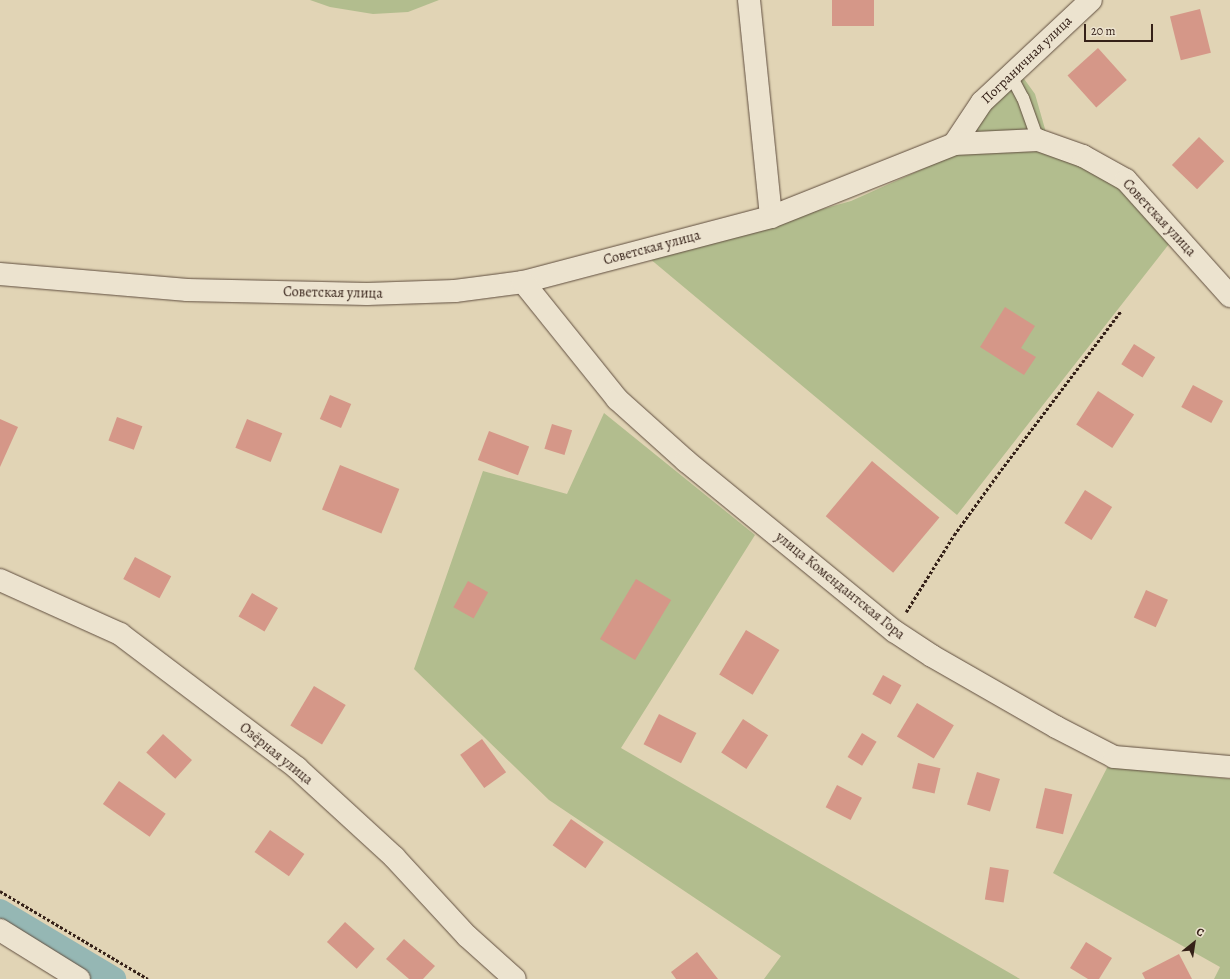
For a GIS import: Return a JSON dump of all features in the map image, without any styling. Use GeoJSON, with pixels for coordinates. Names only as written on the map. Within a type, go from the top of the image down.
{"type":"FeatureCollection","features":[{"type":"Feature","properties":{"kind":"street"},"geometry":{"type":"LineString","coordinates":[[749,0],[771,217]]}},
{"type":"Feature","properties":{"kind":"street","name":"Пограничная улица"},"geometry":{"type":"LineString","coordinates":[[954,144],[982,102],[1010,74],[1091,0]]}},
{"type":"Feature","properties":{"kind":"street","name":"Советская улица"},"geometry":{"type":"LineString","coordinates":[[0,274],[187,290],[367,294],[455,291],[523,282],[771,217],[954,144],[1038,140],[1083,156],[1126,180],[1230,296]]}},
{"type":"Feature","properties":{"kind":"street","name":"улица Комендантская Гора"},"geometry":{"type":"LineString","coordinates":[[523,282],[617,399],[686,461],[894,631],[1049,724],[1114,757],[1230,767]]}},
{"type":"Feature","properties":{"kind":"street","name":"Озёрная улица"},"geometry":{"type":"LineString","coordinates":[[0,580],[120,634],[297,768],[394,857],[467,936],[515,979]]}},
{"type":"Feature","properties":{"kind":"street"},"geometry":{"type":"LineString","coordinates":[[0,930],[79,979]]}},
{"type":"Feature","properties":{"kind":"lane"},"geometry":{"type":"LineString","coordinates":[[1010,74],[1024,98],[1038,140]]}},
{"type":"Feature","properties":{"kind":"path"},"geometry":{"type":"LineString","coordinates":[[894,631],[954,535],[1121,311]]}},
{"type":"Feature","properties":{"kind":"path"},"geometry":{"type":"LineString","coordinates":[[0,891],[148,979]]}},
{"type":"Feature","properties":{"kind":"green space"},"geometry":{"type":"Polygon","coordinates":[[[310,0],[439,0],[408,12],[373,14],[330,7],[310,0]]]}},
{"type":"Feature","properties":{"kind":"green space"},"geometry":{"type":"Polygon","coordinates":[[[1004,66],[1022,76],[1035,94],[1047,136],[1079,164],[1121,186],[1169,244],[957,515],[649,258],[851,201],[956,154],[973,96],[1004,66]]]}},
{"type":"Feature","properties":{"kind":"green space"},"geometry":{"type":"Polygon","coordinates":[[[604,413],[755,535],[621,748],[1020,979],[764,979],[781,956],[549,800],[414,669],[483,471],[567,494],[604,413]]]}},
{"type":"Feature","properties":{"kind":"green space"},"geometry":{"type":"Polygon","coordinates":[[[1108,766],[1230,779],[1230,979],[1214,979],[1220,967],[1053,873],[1108,766]]]}},
{"type":"Feature","properties":{"kind":"building"},"geometry":{"type":"Polygon","coordinates":[[[832,0],[874,0],[874,26],[832,26],[832,0]]]}},
{"type":"Feature","properties":{"kind":"building"},"geometry":{"type":"Polygon","coordinates":[[[1200,9],[1211,53],[1181,60],[1170,16],[1200,9]]]}},
{"type":"Feature","properties":{"kind":"building"},"geometry":{"type":"Polygon","coordinates":[[[1098,48],[1127,80],[1096,107],[1068,75],[1098,48]]]}},
{"type":"Feature","properties":{"kind":"building"},"geometry":{"type":"Polygon","coordinates":[[[1199,137],[1224,161],[1197,189],[1172,165],[1199,137]]]}},
{"type":"Feature","properties":{"kind":"building"},"geometry":{"type":"Polygon","coordinates":[[[1005,307],[1035,326],[1021,348],[1036,357],[1024,375],[980,347],[1005,307]]]}},
{"type":"Feature","properties":{"kind":"building"},"geometry":{"type":"Polygon","coordinates":[[[1134,344],[1155,357],[1142,378],[1121,364],[1134,344]]]}},
{"type":"Feature","properties":{"kind":"building"},"geometry":{"type":"Polygon","coordinates":[[[1193,385],[1223,401],[1211,423],[1181,407],[1193,385]]]}},
{"type":"Feature","properties":{"kind":"building"},"geometry":{"type":"Polygon","coordinates":[[[1098,391],[1134,414],[1112,448],[1076,425],[1098,391]]]}},
{"type":"Feature","properties":{"kind":"building"},"geometry":{"type":"Polygon","coordinates":[[[330,395],[351,404],[341,428],[320,419],[330,395]]]}},
{"type":"Feature","properties":{"kind":"building"},"geometry":{"type":"Polygon","coordinates":[[[117,417],[142,426],[134,450],[108,440],[117,417]]]}},
{"type":"Feature","properties":{"kind":"building"},"geometry":{"type":"Polygon","coordinates":[[[0,419],[18,427],[0,467],[0,419]]]}},
{"type":"Feature","properties":{"kind":"building"},"geometry":{"type":"Polygon","coordinates":[[[247,419],[282,433],[271,462],[235,448],[247,419]]]}},
{"type":"Feature","properties":{"kind":"building"},"geometry":{"type":"Polygon","coordinates":[[[552,424],[572,430],[564,455],[544,449],[552,424]]]}},
{"type":"Feature","properties":{"kind":"building"},"geometry":{"type":"Polygon","coordinates":[[[489,431],[529,446],[518,475],[478,460],[489,431]]]}},
{"type":"Feature","properties":{"kind":"building"},"geometry":{"type":"Polygon","coordinates":[[[872,461],[939,518],[893,573],[826,516],[872,461]]]}},
{"type":"Feature","properties":{"kind":"building"},"geometry":{"type":"Polygon","coordinates":[[[340,465],[399,489],[381,533],[322,510],[340,465]]]}},
{"type":"Feature","properties":{"kind":"building"},"geometry":{"type":"Polygon","coordinates":[[[1085,490],[1112,507],[1091,540],[1064,523],[1085,490]]]}},
{"type":"Feature","properties":{"kind":"building"},"geometry":{"type":"Polygon","coordinates":[[[135,557],[171,576],[159,598],[123,579],[135,557]]]}},
{"type":"Feature","properties":{"kind":"building"},"geometry":{"type":"Polygon","coordinates":[[[636,579],[671,600],[635,660],[600,639],[636,579]]]}},
{"type":"Feature","properties":{"kind":"building"},"geometry":{"type":"Polygon","coordinates":[[[468,581],[488,592],[474,618],[453,607],[468,581]]]}},
{"type":"Feature","properties":{"kind":"building"},"geometry":{"type":"Polygon","coordinates":[[[1146,590],[1168,600],[1156,627],[1134,617],[1146,590]]]}},
{"type":"Feature","properties":{"kind":"building"},"geometry":{"type":"Polygon","coordinates":[[[252,593],[278,608],[264,631],[238,616],[252,593]]]}},
{"type":"Feature","properties":{"kind":"building"},"geometry":{"type":"Polygon","coordinates":[[[746,630],[779,650],[753,695],[719,675],[746,630]]]}},
{"type":"Feature","properties":{"kind":"building"},"geometry":{"type":"Polygon","coordinates":[[[883,675],[901,685],[891,704],[872,694],[883,675]]]}},
{"type":"Feature","properties":{"kind":"building"},"geometry":{"type":"Polygon","coordinates":[[[314,686],[346,705],[322,744],[290,725],[314,686]]]}},
{"type":"Feature","properties":{"kind":"building"},"geometry":{"type":"Polygon","coordinates":[[[917,703],[954,725],[934,759],[897,736],[917,703]]]}},
{"type":"Feature","properties":{"kind":"building"},"geometry":{"type":"Polygon","coordinates":[[[659,714],[696,733],[681,763],[644,744],[659,714]]]}},
{"type":"Feature","properties":{"kind":"building"},"geometry":{"type":"Polygon","coordinates":[[[743,719],[768,735],[746,769],[721,753],[743,719]]]}},
{"type":"Feature","properties":{"kind":"building"},"geometry":{"type":"Polygon","coordinates":[[[862,733],[877,742],[862,766],[848,757],[862,733]]]}},
{"type":"Feature","properties":{"kind":"building"},"geometry":{"type":"Polygon","coordinates":[[[163,734],[192,760],[175,779],[146,753],[163,734]]]}},
{"type":"Feature","properties":{"kind":"building"},"geometry":{"type":"Polygon","coordinates":[[[482,739],[506,772],[484,788],[460,755],[482,739]]]}},
{"type":"Feature","properties":{"kind":"building"},"geometry":{"type":"Polygon","coordinates":[[[918,763],[940,768],[935,794],[912,788],[918,763]]]}},
{"type":"Feature","properties":{"kind":"building"},"geometry":{"type":"Polygon","coordinates":[[[977,772],[1000,779],[990,812],[967,805],[977,772]]]}},
{"type":"Feature","properties":{"kind":"building"},"geometry":{"type":"Polygon","coordinates":[[[119,781],[166,814],[150,837],[103,804],[119,781]]]}},
{"type":"Feature","properties":{"kind":"building"},"geometry":{"type":"Polygon","coordinates":[[[837,785],[862,798],[851,820],[826,807],[837,785]]]}},
{"type":"Feature","properties":{"kind":"building"},"geometry":{"type":"Polygon","coordinates":[[[1045,788],[1072,794],[1063,834],[1036,828],[1045,788]]]}},
{"type":"Feature","properties":{"kind":"building"},"geometry":{"type":"Polygon","coordinates":[[[571,819],[604,842],[585,868],[553,845],[571,819]]]}},
{"type":"Feature","properties":{"kind":"building"},"geometry":{"type":"Polygon","coordinates":[[[270,830],[304,854],[289,876],[255,852],[270,830]]]}},
{"type":"Feature","properties":{"kind":"building"},"geometry":{"type":"Polygon","coordinates":[[[990,867],[1009,870],[1004,903],[985,900],[990,867]]]}},
{"type":"Feature","properties":{"kind":"building"},"geometry":{"type":"Polygon","coordinates":[[[345,922],[375,949],[357,969],[327,942],[345,922]]]}},
{"type":"Feature","properties":{"kind":"building"},"geometry":{"type":"Polygon","coordinates":[[[404,939],[435,966],[423,979],[409,979],[386,959],[404,939]]]}},
{"type":"Feature","properties":{"kind":"building"},"geometry":{"type":"Polygon","coordinates":[[[1086,942],[1112,958],[1099,979],[1088,979],[1070,968],[1086,942]]]}},
{"type":"Feature","properties":{"kind":"building"},"geometry":{"type":"Polygon","coordinates":[[[697,952],[718,979],[676,979],[671,972],[697,952]]]}},
{"type":"Feature","properties":{"kind":"building"},"geometry":{"type":"Polygon","coordinates":[[[1179,954],[1192,979],[1145,979],[1142,973],[1179,954]]]}},
{"type":"Feature","properties":{"kind":"waterway"},"geometry":{"type":"LineString","coordinates":[[0,911],[114,979]]}}]}
